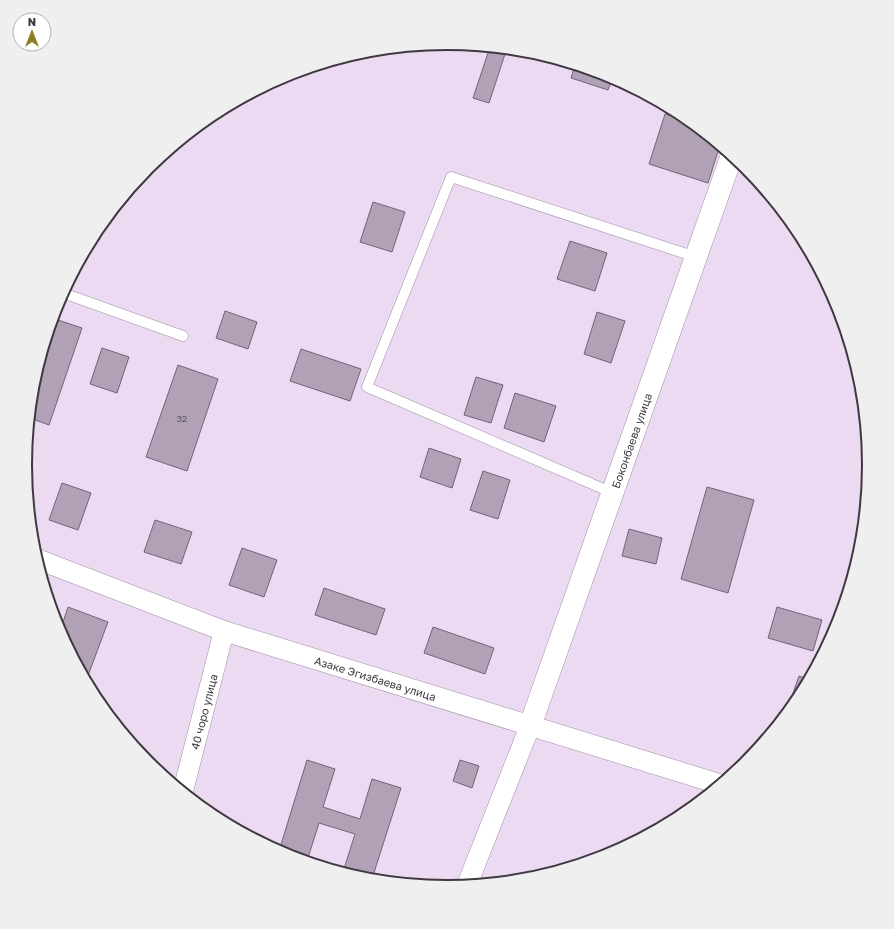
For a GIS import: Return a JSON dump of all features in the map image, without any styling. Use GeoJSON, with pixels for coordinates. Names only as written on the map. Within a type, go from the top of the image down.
{"type":"FeatureCollection","features":[{"type":"Feature","properties":{"kind":"street","name":"Боконбаева улица"},"geometry":{"type":"LineString","coordinates":[[530,726],[730,161]]}},
{"type":"Feature","properties":{"kind":"street","name":"Азаке Эгизбаева улица"},"geometry":{"type":"LineString","coordinates":[[44,562],[224,631],[714,783]]}},
{"type":"Feature","properties":{"kind":"street","name":"40 чоро улица"},"geometry":{"type":"LineString","coordinates":[[181,784],[224,631]]}},
{"type":"Feature","properties":{"kind":"street"},"geometry":{"type":"LineString","coordinates":[[468,879],[530,726]]}},
{"type":"Feature","properties":{"kind":"lane"},"geometry":{"type":"LineString","coordinates":[[613,493],[367,387],[451,177],[696,257]]}},
{"type":"Feature","properties":{"kind":"lane"},"geometry":{"type":"LineString","coordinates":[[69,295],[183,336]]}},
{"type":"Feature","properties":{"kind":"building"},"geometry":{"type":"Polygon","coordinates":[[[488,52],[505,54],[489,103],[473,98],[488,52]]]}},
{"type":"Feature","properties":{"kind":"building"},"geometry":{"type":"Polygon","coordinates":[[[573,70],[611,83],[608,90],[571,78],[573,70]]]}},
{"type":"Feature","properties":{"kind":"building"},"geometry":{"type":"Polygon","coordinates":[[[665,114],[678,119],[718,150],[708,183],[649,164],[665,114]]]}},
{"type":"Feature","properties":{"kind":"building"},"geometry":{"type":"Polygon","coordinates":[[[373,202],[405,212],[392,252],[360,242],[373,202]]]}},
{"type":"Feature","properties":{"kind":"building"},"geometry":{"type":"Polygon","coordinates":[[[570,241],[607,253],[595,291],[557,279],[570,241]]]}},
{"type":"Feature","properties":{"kind":"building"},"geometry":{"type":"Polygon","coordinates":[[[225,311],[257,322],[248,349],[216,338],[225,311]]]}},
{"type":"Feature","properties":{"kind":"building"},"geometry":{"type":"Polygon","coordinates":[[[597,312],[625,321],[611,363],[584,354],[597,312]]]}},
{"type":"Feature","properties":{"kind":"building"},"geometry":{"type":"Polygon","coordinates":[[[58,320],[82,328],[49,425],[35,420],[40,384],[46,357],[58,320]]]}},
{"type":"Feature","properties":{"kind":"building"},"geometry":{"type":"Polygon","coordinates":[[[102,348],[129,357],[117,393],[90,384],[102,348]]]}},
{"type":"Feature","properties":{"kind":"building"},"geometry":{"type":"Polygon","coordinates":[[[301,349],[361,369],[350,401],[290,381],[301,349]]]}},
{"type":"Feature","properties":{"kind":"building"},"geometry":{"type":"Polygon","coordinates":[[[178,365],[218,379],[187,471],[146,457],[178,365]]]}},
{"type":"Feature","properties":{"kind":"building"},"geometry":{"type":"Polygon","coordinates":[[[476,377],[503,385],[491,423],[464,415],[476,377]]]}},
{"type":"Feature","properties":{"kind":"building"},"geometry":{"type":"Polygon","coordinates":[[[515,393],[556,406],[544,442],[504,428],[515,393]]]}},
{"type":"Feature","properties":{"kind":"building"},"geometry":{"type":"Polygon","coordinates":[[[429,448],[461,459],[452,488],[420,477],[429,448]]]}},
{"type":"Feature","properties":{"kind":"building"},"geometry":{"type":"Polygon","coordinates":[[[483,471],[510,480],[498,519],[470,510],[483,471]]]}},
{"type":"Feature","properties":{"kind":"building"},"geometry":{"type":"Polygon","coordinates":[[[62,483],[91,493],[78,530],[49,520],[62,483]]]}},
{"type":"Feature","properties":{"kind":"building"},"geometry":{"type":"Polygon","coordinates":[[[707,487],[754,500],[728,593],[681,579],[707,487]]]}},
{"type":"Feature","properties":{"kind":"building"},"geometry":{"type":"Polygon","coordinates":[[[155,520],[192,532],[181,564],[144,552],[155,520]]]}},
{"type":"Feature","properties":{"kind":"building"},"geometry":{"type":"Polygon","coordinates":[[[629,529],[662,538],[656,564],[622,556],[629,529]]]}},
{"type":"Feature","properties":{"kind":"building"},"geometry":{"type":"Polygon","coordinates":[[[242,548],[277,560],[264,597],[229,585],[242,548]]]}},
{"type":"Feature","properties":{"kind":"building"},"geometry":{"type":"Polygon","coordinates":[[[324,588],[385,609],[376,635],[315,615],[324,588]]]}},
{"type":"Feature","properties":{"kind":"building"},"geometry":{"type":"Polygon","coordinates":[[[68,607],[108,622],[89,673],[75,648],[63,621],[68,607]]]}},
{"type":"Feature","properties":{"kind":"building"},"geometry":{"type":"Polygon","coordinates":[[[777,607],[822,620],[813,651],[768,638],[777,607]]]}},
{"type":"Feature","properties":{"kind":"building"},"geometry":{"type":"Polygon","coordinates":[[[433,627],[494,648],[485,674],[424,653],[433,627]]]}},
{"type":"Feature","properties":{"kind":"building"},"geometry":{"type":"Polygon","coordinates":[[[799,676],[803,677],[793,694],[799,676]]]}},
{"type":"Feature","properties":{"kind":"building"},"geometry":{"type":"Polygon","coordinates":[[[307,760],[335,769],[323,807],[360,819],[372,779],[401,788],[374,873],[345,866],[355,834],[319,823],[309,855],[281,845],[307,760]]]}},
{"type":"Feature","properties":{"kind":"building"},"geometry":{"type":"Polygon","coordinates":[[[460,760],[479,766],[472,788],[453,781],[460,760]]]}}]}
